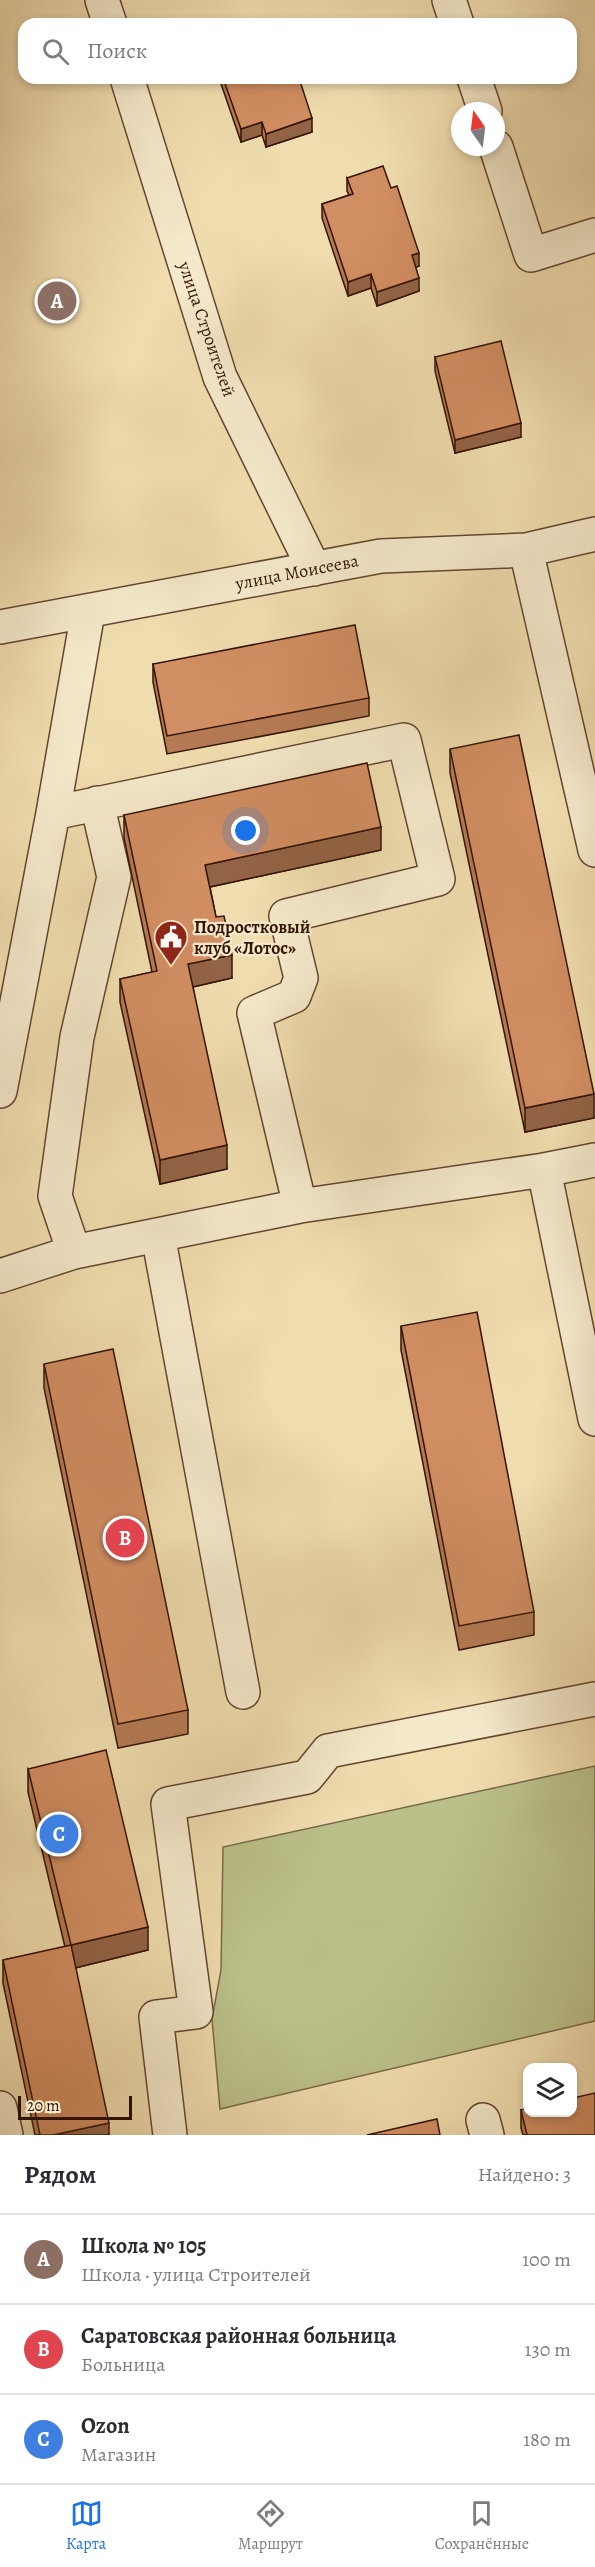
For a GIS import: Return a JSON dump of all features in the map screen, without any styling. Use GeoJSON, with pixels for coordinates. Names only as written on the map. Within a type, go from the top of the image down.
{"type":"FeatureCollection","features":[{"type":"Feature","properties":{"kind":"street"},"geometry":{"type":"LineString","coordinates":[[102,0],[108,18]]}},
{"type":"Feature","properties":{"kind":"street"},"geometry":{"type":"LineString","coordinates":[[449,0],[455,18]]}},
{"type":"Feature","properties":{"kind":"street","name":"улица Строителей"},"geometry":{"type":"LineString","coordinates":[[129,84],[220,377],[314,569]]}},
{"type":"Feature","properties":{"kind":"street"},"geometry":{"type":"LineString","coordinates":[[476,84],[482,102]]}},
{"type":"Feature","properties":{"kind":"street"},"geometry":{"type":"LineString","coordinates":[[499,156],[531,255],[595,235]]}},
{"type":"Feature","properties":{"kind":"street","name":"улица Моисеева"},"geometry":{"type":"LineString","coordinates":[[0,627],[381,556],[526,550],[595,534]]}},
{"type":"Feature","properties":{"kind":"street"},"geometry":{"type":"LineString","coordinates":[[526,550],[595,849]]}},
{"type":"Feature","properties":{"kind":"street"},"geometry":{"type":"LineString","coordinates":[[0,1091],[53,813],[88,612]]}},
{"type":"Feature","properties":{"kind":"street"},"geometry":{"type":"LineString","coordinates":[[53,813],[404,740],[438,879],[286,916],[301,978],[294,996],[254,1013],[300,1206]]}},
{"type":"Feature","properties":{"kind":"street"},"geometry":{"type":"LineString","coordinates":[[74,1252],[55,1196],[77,1037],[114,878],[97,803]]}},
{"type":"Feature","properties":{"kind":"street"},"geometry":{"type":"LineString","coordinates":[[0,1276],[74,1252],[300,1206],[544,1170],[595,1160]]}},
{"type":"Feature","properties":{"kind":"street"},"geometry":{"type":"LineString","coordinates":[[544,1170],[595,1419]]}},
{"type":"Feature","properties":{"kind":"street"},"geometry":{"type":"LineString","coordinates":[[158,1235],[243,1692]]}},
{"type":"Feature","properties":{"kind":"street"},"geometry":{"type":"LineString","coordinates":[[170,2135],[156,2017],[196,2012],[168,1804],[307,1777],[328,1751],[595,1699]]}},
{"type":"Feature","properties":{"kind":"street"},"geometry":{"type":"LineString","coordinates":[[0,2108],[6,2135]]}},
{"type":"Feature","properties":{"kind":"green space"},"geometry":{"type":"Polygon","coordinates":[[[595,1766],[595,2021],[220,2109],[212,2019],[221,1970],[223,1847],[595,1766]]]}},
{"type":"Feature","properties":{"kind":"building"},"geometry":{"type":"Polygon","coordinates":[[[225,84],[301,84],[312,118],[266,134],[262,122],[241,129],[225,84]]]}},
{"type":"Feature","properties":{"kind":"building"},"geometry":{"type":"Polygon","coordinates":[[[383,166],[391,188],[397,186],[419,253],[412,255],[419,278],[377,292],[371,274],[348,282],[322,204],[353,194],[347,178],[383,166]]]}},
{"type":"Feature","properties":{"kind":"building"},"geometry":{"type":"Polygon","coordinates":[[[501,341],[521,423],[455,440],[435,357],[501,341]]]}},
{"type":"Feature","properties":{"kind":"building"},"geometry":{"type":"Polygon","coordinates":[[[355,625],[369,698],[167,736],[153,664],[355,625]]]}},
{"type":"Feature","properties":{"kind":"building"},"geometry":{"type":"Polygon","coordinates":[[[519,735],[594,1094],[525,1108],[450,749],[519,735]]]}},
{"type":"Feature","properties":{"kind":"building"},"geometry":{"type":"Polygon","coordinates":[[[367,763],[381,827],[205,865],[216,917],[224,916],[232,955],[188,964],[227,1145],[160,1160],[120,979],[157,971],[124,815],[367,763]]]}},
{"type":"Feature","properties":{"kind":"building"},"geometry":{"type":"Polygon","coordinates":[[[477,1312],[534,1612],[459,1626],[401,1326],[477,1312]]]}},
{"type":"Feature","properties":{"kind":"building"},"geometry":{"type":"Polygon","coordinates":[[[113,1349],[188,1710],[118,1724],[44,1364],[113,1349]]]}},
{"type":"Feature","properties":{"kind":"building"},"geometry":{"type":"Polygon","coordinates":[[[106,1750],[148,1927],[71,1945],[28,1769],[106,1750]]]}},
{"type":"Feature","properties":{"kind":"building"},"geometry":{"type":"Polygon","coordinates":[[[71,1945],[109,2123],[53,2135],[40,2135],[3,1960],[71,1945]]]}},
{"type":"Feature","properties":{"kind":"building"},"geometry":{"type":"Polygon","coordinates":[[[595,2093],[595,2135],[527,2135],[521,2110],[523,2109],[523,2117],[577,2117],[577,2097],[595,2093]]]}},
{"type":"Feature","properties":{"kind":"building"},"geometry":{"type":"Polygon","coordinates":[[[437,2119],[440,2135],[367,2135],[437,2119]]]}},
{"type":"Feature","properties":{"kind":"place","name":"Школа № 105"},"geometry":{"type":"Point","coordinates":[57,301]}},
{"type":"Feature","properties":{"kind":"place","name":"Подростковый клуб «Лотос»"},"geometry":{"type":"Point","coordinates":[171,966]}},
{"type":"Feature","properties":{"kind":"place","name":"Саратовская районная больница"},"geometry":{"type":"Point","coordinates":[125,1538]}},
{"type":"Feature","properties":{"kind":"place","name":"Ozon"},"geometry":{"type":"Point","coordinates":[59,1834]}}]}
